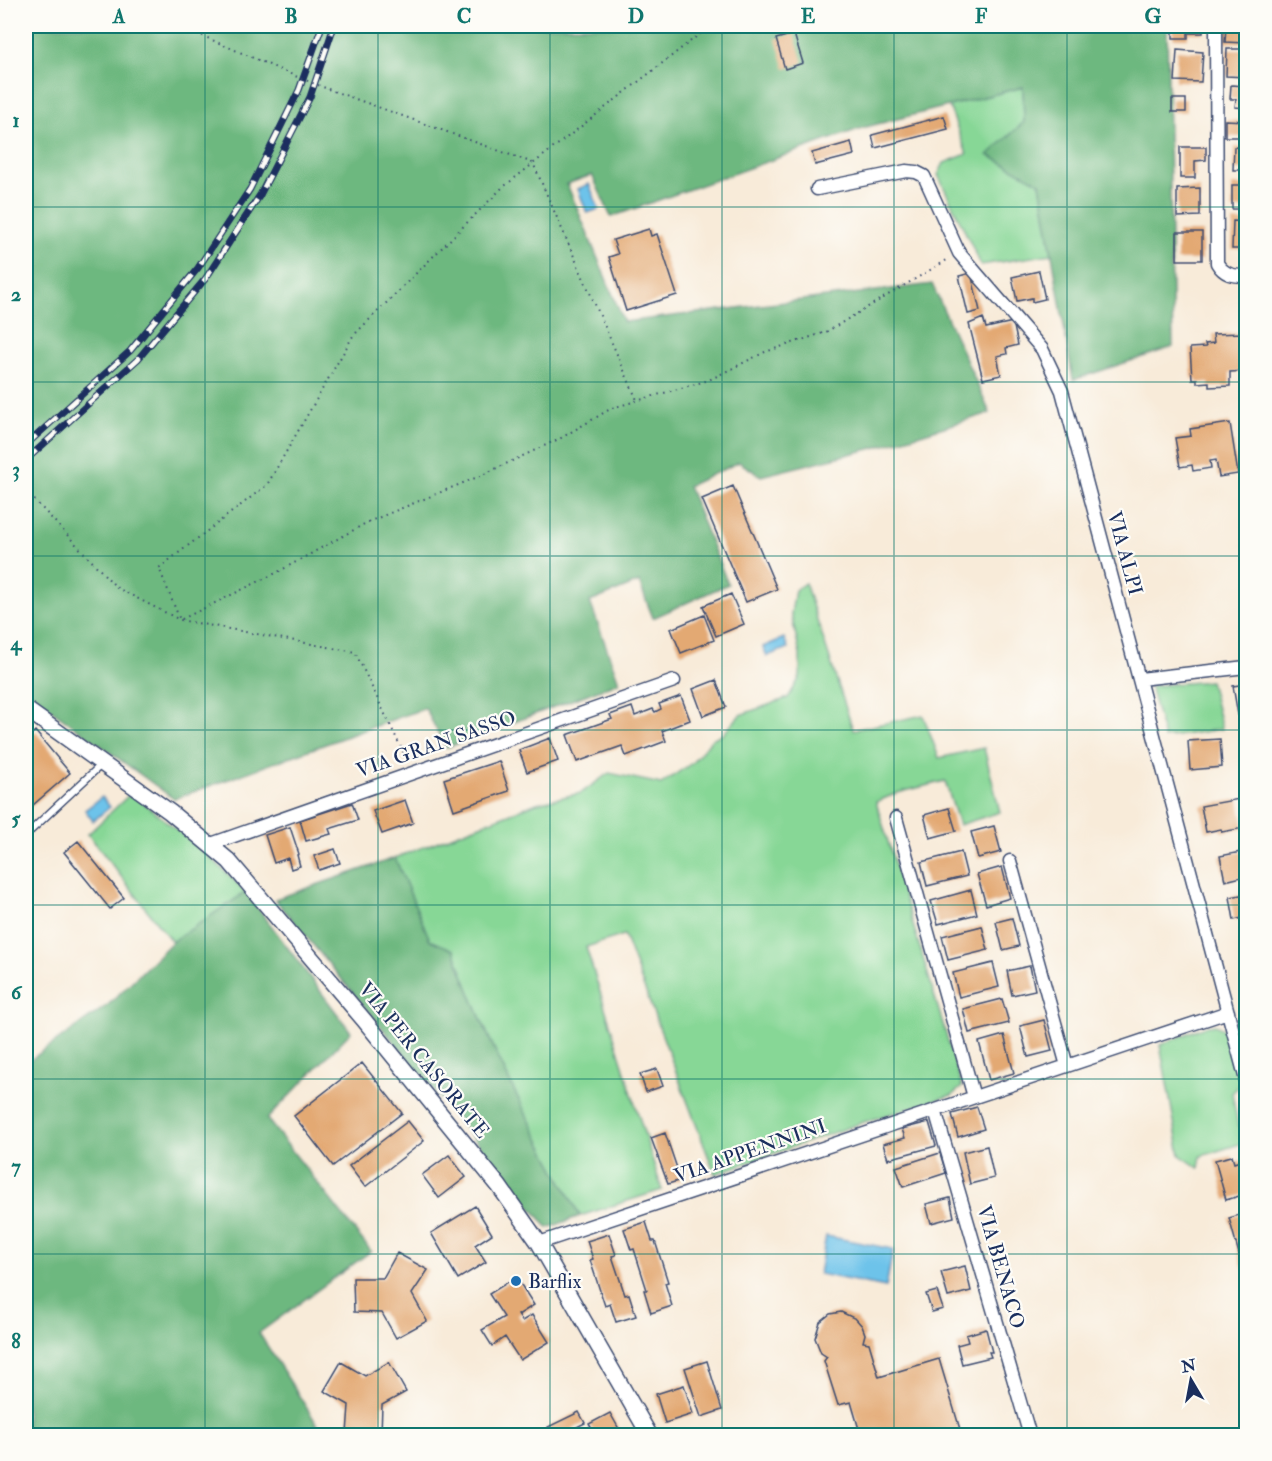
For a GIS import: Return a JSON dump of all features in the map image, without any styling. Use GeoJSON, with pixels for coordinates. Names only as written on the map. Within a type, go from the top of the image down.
{"type":"FeatureCollection","features":[{"type":"Feature","properties":{"kind":"street"},"geometry":{"type":"LineString","coordinates":[[1216,26],[1217,263],[1224,272],[1230,275],[1246,276]]}},
{"type":"Feature","properties":{"kind":"street","name":"VIA ALPI"},"geometry":{"type":"LineString","coordinates":[[817,189],[906,171],[924,176],[959,253],[1042,349],[1062,391],[1246,1080]]}},
{"type":"Feature","properties":{"kind":"street"},"geometry":{"type":"LineString","coordinates":[[1140,679],[1246,667]]}},
{"type":"Feature","properties":{"kind":"street","name":"VIA GRAN SASSO"},"geometry":{"type":"LineString","coordinates":[[211,844],[674,681]]}},
{"type":"Feature","properties":{"kind":"street","name":"VIA PER CASORATE"},"geometry":{"type":"LineString","coordinates":[[26,709],[170,812],[229,861],[364,1020],[500,1186],[539,1243],[650,1436]]}},
{"type":"Feature","properties":{"kind":"street"},"geometry":{"type":"LineString","coordinates":[[896,818],[974,1097]]}},
{"type":"Feature","properties":{"kind":"street"},"geometry":{"type":"LineString","coordinates":[[1010,861],[1067,1066]]}},
{"type":"Feature","properties":{"kind":"street","name":"VIA APPENNINI"},"geometry":{"type":"LineString","coordinates":[[539,1243],[1228,1012]]}},
{"type":"Feature","properties":{"kind":"street","name":"VIA BENACO"},"geometry":{"type":"LineString","coordinates":[[935,1110],[1030,1436]]}},
{"type":"Feature","properties":{"kind":"lane"},"geometry":{"type":"LineString","coordinates":[[26,836],[102,764]]}},
{"type":"Feature","properties":{"kind":"path"},"geometry":{"type":"LineString","coordinates":[[180,26],[328,89],[533,163],[638,400]]}},
{"type":"Feature","properties":{"kind":"path"},"geometry":{"type":"LineString","coordinates":[[180,620],[159,568],[267,486],[353,336],[501,188],[710,26]]}},
{"type":"Feature","properties":{"kind":"path"},"geometry":{"type":"LineString","coordinates":[[180,620],[276,573],[368,522],[480,476],[561,438],[612,408],[709,380],[765,352],[826,332],[959,253]]}},
{"type":"Feature","properties":{"kind":"path"},"geometry":{"type":"LineString","coordinates":[[26,492],[117,588],[180,620],[355,652],[413,773]]}},
{"type":"Feature","properties":{"kind":"green space"},"geometry":{"type":"Polygon","coordinates":[[[26,26],[1167,26],[1173,347],[1073,380],[1040,183],[988,155],[1024,122],[1023,87],[862,128],[611,217],[592,175],[567,184],[624,322],[932,284],[990,413],[878,447],[761,476],[739,462],[688,486],[728,584],[653,618],[639,582],[590,602],[619,682],[446,748],[425,708],[174,799],[46,706],[26,724],[26,26]]]}},
{"type":"Feature","properties":{"kind":"green space"},"geometry":{"type":"Polygon","coordinates":[[[1023,87],[1024,122],[1040,183],[1052,254],[981,265],[938,175],[944,163],[967,154],[949,106],[1023,87]]]}},
{"type":"Feature","properties":{"kind":"green space"},"geometry":{"type":"Polygon","coordinates":[[[805,583],[853,730],[923,715],[939,758],[984,748],[1000,812],[959,825],[945,781],[897,793],[876,802],[962,1087],[952,1095],[861,1123],[715,1174],[624,935],[586,947],[662,1190],[580,1216],[528,1119],[496,1052],[454,950],[430,941],[395,858],[537,803],[581,793],[609,773],[661,784],[692,763],[712,739],[725,732],[740,715],[788,698],[800,677],[800,654],[791,614],[795,590],[805,583]]]}},
{"type":"Feature","properties":{"kind":"green space"},"geometry":{"type":"Polygon","coordinates":[[[1210,681],[1222,729],[1164,738],[1150,686],[1210,681]]]}},
{"type":"Feature","properties":{"kind":"green space"},"geometry":{"type":"Polygon","coordinates":[[[131,793],[207,854],[246,892],[172,942],[88,834],[131,793]]]}},
{"type":"Feature","properties":{"kind":"green space"},"geometry":{"type":"Polygon","coordinates":[[[395,858],[430,940],[454,950],[496,1052],[528,1119],[580,1216],[548,1228],[275,899],[395,858]]]}},
{"type":"Feature","properties":{"kind":"green space"},"geometry":{"type":"Polygon","coordinates":[[[246,892],[351,1032],[267,1119],[371,1251],[259,1333],[324,1435],[26,1435],[26,1063],[109,1004],[172,942],[246,892]]]}},
{"type":"Feature","properties":{"kind":"green space"},"geometry":{"type":"Polygon","coordinates":[[[1215,1025],[1225,1030],[1241,1084],[1232,1093],[1238,1126],[1246,1130],[1246,1142],[1201,1156],[1199,1168],[1180,1155],[1160,1045],[1203,1027],[1215,1025]]]}},
{"type":"Feature","properties":{"kind":"water"},"geometry":{"type":"Polygon","coordinates":[[[589,184],[599,209],[587,213],[578,189],[589,184]]]}},
{"type":"Feature","properties":{"kind":"water"},"geometry":{"type":"Polygon","coordinates":[[[784,638],[788,648],[767,656],[763,647],[784,638]]]}},
{"type":"Feature","properties":{"kind":"water"},"geometry":{"type":"Polygon","coordinates":[[[102,797],[110,807],[93,821],[85,810],[102,797]]]}},
{"type":"Feature","properties":{"kind":"water"},"geometry":{"type":"Polygon","coordinates":[[[826,1236],[893,1249],[886,1287],[819,1274],[826,1236]]]}},
{"type":"Feature","properties":{"kind":"building"},"geometry":{"type":"Polygon","coordinates":[[[1173,26],[1203,26],[1203,33],[1188,33],[1188,38],[1173,38],[1173,26]]]}},
{"type":"Feature","properties":{"kind":"building"},"geometry":{"type":"Polygon","coordinates":[[[1226,26],[1246,26],[1245,43],[1225,42],[1226,26]]]}},
{"type":"Feature","properties":{"kind":"building"},"geometry":{"type":"Polygon","coordinates":[[[794,34],[803,63],[785,69],[776,39],[794,34]]]}},
{"type":"Feature","properties":{"kind":"building"},"geometry":{"type":"Polygon","coordinates":[[[1227,49],[1246,49],[1246,77],[1226,76],[1227,49]]]}},
{"type":"Feature","properties":{"kind":"building"},"geometry":{"type":"Polygon","coordinates":[[[1177,50],[1203,52],[1201,82],[1175,81],[1177,50]]]}},
{"type":"Feature","properties":{"kind":"building"},"geometry":{"type":"Polygon","coordinates":[[[1231,85],[1246,86],[1246,108],[1235,107],[1236,99],[1230,99],[1231,85]]]}},
{"type":"Feature","properties":{"kind":"building"},"geometry":{"type":"Polygon","coordinates":[[[1172,99],[1186,99],[1186,112],[1172,112],[1172,99]]]}},
{"type":"Feature","properties":{"kind":"building"},"geometry":{"type":"Polygon","coordinates":[[[944,116],[948,129],[875,148],[872,135],[944,116]]]}},
{"type":"Feature","properties":{"kind":"building"},"geometry":{"type":"Polygon","coordinates":[[[1225,120],[1246,121],[1246,137],[1225,137],[1225,120]]]}},
{"type":"Feature","properties":{"kind":"building"},"geometry":{"type":"Polygon","coordinates":[[[851,142],[854,155],[815,165],[812,153],[851,142]]]}},
{"type":"Feature","properties":{"kind":"building"},"geometry":{"type":"Polygon","coordinates":[[[1180,147],[1206,147],[1206,160],[1195,161],[1195,178],[1180,178],[1180,147]]]}},
{"type":"Feature","properties":{"kind":"building"},"geometry":{"type":"Polygon","coordinates":[[[1234,147],[1246,148],[1246,170],[1233,170],[1234,147]]]}},
{"type":"Feature","properties":{"kind":"building"},"geometry":{"type":"Polygon","coordinates":[[[1232,185],[1246,185],[1246,209],[1232,209],[1232,185]]]}},
{"type":"Feature","properties":{"kind":"building"},"geometry":{"type":"Polygon","coordinates":[[[1200,188],[1200,216],[1177,217],[1177,189],[1200,188]]]}},
{"type":"Feature","properties":{"kind":"building"},"geometry":{"type":"Polygon","coordinates":[[[1233,221],[1246,222],[1246,249],[1232,249],[1233,221]]]}},
{"type":"Feature","properties":{"kind":"building"},"geometry":{"type":"Polygon","coordinates":[[[649,229],[651,236],[657,234],[677,295],[626,311],[609,257],[618,254],[613,240],[649,229]]]}},
{"type":"Feature","properties":{"kind":"building"},"geometry":{"type":"Polygon","coordinates":[[[1177,232],[1202,232],[1202,260],[1177,260],[1177,232]]]}},
{"type":"Feature","properties":{"kind":"building"},"geometry":{"type":"Polygon","coordinates":[[[1039,271],[1045,299],[1032,302],[1032,298],[1017,301],[1012,277],[1039,271]]]}},
{"type":"Feature","properties":{"kind":"building"},"geometry":{"type":"Polygon","coordinates":[[[971,273],[980,311],[968,314],[959,276],[971,273]]]}},
{"type":"Feature","properties":{"kind":"building"},"geometry":{"type":"Polygon","coordinates":[[[983,318],[986,328],[1013,322],[1018,345],[1006,348],[1007,354],[997,356],[1001,375],[983,379],[969,324],[983,318]]]}},
{"type":"Feature","properties":{"kind":"building"},"geometry":{"type":"Polygon","coordinates":[[[1245,333],[1246,371],[1230,372],[1230,386],[1209,387],[1209,382],[1197,383],[1197,379],[1192,379],[1190,348],[1206,347],[1205,344],[1214,343],[1213,334],[1245,333]]]}},
{"type":"Feature","properties":{"kind":"building"},"geometry":{"type":"Polygon","coordinates":[[[1230,423],[1238,474],[1219,477],[1216,460],[1210,461],[1211,468],[1193,471],[1192,465],[1180,467],[1175,438],[1191,436],[1190,429],[1230,423]]]}},
{"type":"Feature","properties":{"kind":"building"},"geometry":{"type":"Polygon","coordinates":[[[733,486],[777,589],[746,602],[702,499],[733,486]]]}},
{"type":"Feature","properties":{"kind":"building"},"geometry":{"type":"Polygon","coordinates":[[[731,594],[744,624],[716,636],[703,606],[731,594]]]}},
{"type":"Feature","properties":{"kind":"building"},"geometry":{"type":"Polygon","coordinates":[[[704,615],[714,640],[681,653],[671,629],[704,615]]]}},
{"type":"Feature","properties":{"kind":"building"},"geometry":{"type":"Polygon","coordinates":[[[716,680],[726,707],[703,716],[693,689],[716,680]]]}},
{"type":"Feature","properties":{"kind":"building"},"geometry":{"type":"Polygon","coordinates":[[[1246,684],[1246,714],[1238,715],[1233,686],[1246,684]]]}},
{"type":"Feature","properties":{"kind":"building"},"geometry":{"type":"Polygon","coordinates":[[[681,696],[690,720],[662,731],[666,741],[626,756],[622,746],[577,762],[567,735],[612,719],[610,715],[632,707],[635,716],[653,709],[655,712],[661,709],[659,704],[681,696]]]}},
{"type":"Feature","properties":{"kind":"building"},"geometry":{"type":"Polygon","coordinates":[[[35,731],[70,773],[26,811],[26,739],[35,731]]]}},
{"type":"Feature","properties":{"kind":"building"},"geometry":{"type":"Polygon","coordinates":[[[550,738],[558,761],[527,772],[519,750],[550,738]]]}},
{"type":"Feature","properties":{"kind":"building"},"geometry":{"type":"Polygon","coordinates":[[[1220,739],[1222,767],[1190,770],[1188,741],[1220,739]]]}},
{"type":"Feature","properties":{"kind":"building"},"geometry":{"type":"Polygon","coordinates":[[[499,761],[509,791],[454,810],[444,779],[499,761]]]}},
{"type":"Feature","properties":{"kind":"building"},"geometry":{"type":"Polygon","coordinates":[[[1239,799],[1244,828],[1206,832],[1201,806],[1239,799]]]}},
{"type":"Feature","properties":{"kind":"building"},"geometry":{"type":"Polygon","coordinates":[[[405,800],[413,823],[382,834],[373,811],[405,800]]]}},
{"type":"Feature","properties":{"kind":"building"},"geometry":{"type":"Polygon","coordinates":[[[352,803],[358,820],[329,829],[331,834],[306,841],[300,820],[352,803]]]}},
{"type":"Feature","properties":{"kind":"building"},"geometry":{"type":"Polygon","coordinates":[[[949,808],[956,831],[930,838],[924,815],[949,808]]]}},
{"type":"Feature","properties":{"kind":"building"},"geometry":{"type":"Polygon","coordinates":[[[994,826],[1001,852],[978,858],[971,832],[994,826]]]}},
{"type":"Feature","properties":{"kind":"building"},"geometry":{"type":"Polygon","coordinates":[[[290,827],[299,854],[297,855],[300,866],[291,869],[288,858],[274,863],[265,835],[290,827]]]}},
{"type":"Feature","properties":{"kind":"building"},"geometry":{"type":"Polygon","coordinates":[[[78,841],[124,898],[110,909],[64,852],[78,841]]]}},
{"type":"Feature","properties":{"kind":"building"},"geometry":{"type":"Polygon","coordinates":[[[335,849],[340,863],[319,870],[314,856],[335,849]]]}},
{"type":"Feature","properties":{"kind":"building"},"geometry":{"type":"Polygon","coordinates":[[[1246,851],[1246,876],[1225,881],[1220,856],[1246,851]]]}},
{"type":"Feature","properties":{"kind":"building"},"geometry":{"type":"Polygon","coordinates":[[[961,852],[967,876],[927,886],[921,862],[961,852]]]}},
{"type":"Feature","properties":{"kind":"building"},"geometry":{"type":"Polygon","coordinates":[[[1002,867],[1010,898],[986,905],[977,874],[1002,867]]]}},
{"type":"Feature","properties":{"kind":"building"},"geometry":{"type":"Polygon","coordinates":[[[971,890],[977,914],[938,924],[931,901],[971,890]]]}},
{"type":"Feature","properties":{"kind":"building"},"geometry":{"type":"Polygon","coordinates":[[[1246,894],[1246,917],[1234,920],[1230,897],[1246,894]]]}},
{"type":"Feature","properties":{"kind":"building"},"geometry":{"type":"Polygon","coordinates":[[[1012,918],[1019,946],[1003,950],[996,922],[1012,918]]]}},
{"type":"Feature","properties":{"kind":"building"},"geometry":{"type":"Polygon","coordinates":[[[982,926],[988,950],[948,960],[942,936],[982,926]]]}},
{"type":"Feature","properties":{"kind":"building"},"geometry":{"type":"Polygon","coordinates":[[[993,963],[999,987],[959,997],[953,973],[993,963]]]}},
{"type":"Feature","properties":{"kind":"building"},"geometry":{"type":"Polygon","coordinates":[[[1030,966],[1035,990],[1012,995],[1007,971],[1030,966]]]}},
{"type":"Feature","properties":{"kind":"building"},"geometry":{"type":"Polygon","coordinates":[[[1002,999],[1009,1023],[969,1033],[963,1009],[1002,999]]]}},
{"type":"Feature","properties":{"kind":"building"},"geometry":{"type":"Polygon","coordinates":[[[1044,1020],[1052,1051],[1028,1057],[1020,1026],[1044,1020]]]}},
{"type":"Feature","properties":{"kind":"building"},"geometry":{"type":"Polygon","coordinates":[[[1004,1035],[1014,1073],[989,1080],[979,1042],[1004,1035]]]}},
{"type":"Feature","properties":{"kind":"building"},"geometry":{"type":"Polygon","coordinates":[[[362,1063],[402,1113],[333,1166],[294,1116],[362,1063]]]}},
{"type":"Feature","properties":{"kind":"building"},"geometry":{"type":"Polygon","coordinates":[[[657,1069],[663,1086],[646,1092],[640,1074],[657,1069]]]}},
{"type":"Feature","properties":{"kind":"building"},"geometry":{"type":"Polygon","coordinates":[[[977,1107],[984,1129],[958,1137],[952,1114],[977,1107]]]}},
{"type":"Feature","properties":{"kind":"building"},"geometry":{"type":"Polygon","coordinates":[[[408,1121],[424,1141],[365,1187],[349,1166],[408,1121]]]}},
{"type":"Feature","properties":{"kind":"building"},"geometry":{"type":"Polygon","coordinates":[[[929,1122],[936,1146],[888,1159],[883,1144],[905,1138],[902,1129],[929,1122]]]}},
{"type":"Feature","properties":{"kind":"building"},"geometry":{"type":"Polygon","coordinates":[[[665,1133],[681,1180],[668,1184],[651,1138],[665,1133]]]}},
{"type":"Feature","properties":{"kind":"building"},"geometry":{"type":"Polygon","coordinates":[[[987,1146],[994,1178],[970,1184],[963,1152],[987,1146]]]}},
{"type":"Feature","properties":{"kind":"building"},"geometry":{"type":"Polygon","coordinates":[[[940,1153],[946,1173],[903,1187],[896,1167],[940,1153]]]}},
{"type":"Feature","properties":{"kind":"building"},"geometry":{"type":"Polygon","coordinates":[[[449,1155],[466,1177],[439,1198],[422,1175],[449,1155]]]}},
{"type":"Feature","properties":{"kind":"building"},"geometry":{"type":"Polygon","coordinates":[[[1232,1156],[1234,1163],[1243,1160],[1246,1173],[1246,1194],[1226,1200],[1215,1160],[1232,1156]]]}},
{"type":"Feature","properties":{"kind":"building"},"geometry":{"type":"Polygon","coordinates":[[[950,1198],[954,1217],[931,1223],[926,1204],[950,1198]]]}},
{"type":"Feature","properties":{"kind":"building"},"geometry":{"type":"Polygon","coordinates":[[[475,1206],[492,1234],[475,1245],[486,1262],[458,1279],[431,1233],[475,1206]]]}},
{"type":"Feature","properties":{"kind":"building"},"geometry":{"type":"Polygon","coordinates":[[[1246,1213],[1246,1279],[1229,1218],[1246,1213]]]}},
{"type":"Feature","properties":{"kind":"building"},"geometry":{"type":"Polygon","coordinates":[[[646,1222],[652,1241],[655,1241],[668,1282],[665,1283],[672,1306],[651,1313],[644,1290],[647,1290],[634,1249],[631,1250],[624,1229],[646,1222]]]}},
{"type":"Feature","properties":{"kind":"building"},"geometry":{"type":"Polygon","coordinates":[[[609,1234],[616,1255],[612,1256],[625,1295],[629,1294],[636,1316],[616,1322],[610,1304],[605,1306],[590,1260],[593,1259],[587,1241],[609,1234]]]}},
{"type":"Feature","properties":{"kind":"building"},"geometry":{"type":"Polygon","coordinates":[[[397,1253],[428,1270],[412,1294],[427,1321],[396,1338],[382,1313],[354,1312],[353,1278],[383,1278],[397,1253]]]}},
{"type":"Feature","properties":{"kind":"building"},"geometry":{"type":"Polygon","coordinates":[[[965,1266],[971,1291],[948,1297],[941,1272],[965,1266]]]}},
{"type":"Feature","properties":{"kind":"building"},"geometry":{"type":"Polygon","coordinates":[[[516,1277],[534,1305],[518,1315],[522,1321],[532,1315],[549,1342],[520,1360],[505,1337],[492,1346],[482,1330],[504,1317],[489,1294],[516,1277]]]}},
{"type":"Feature","properties":{"kind":"building"},"geometry":{"type":"Polygon","coordinates":[[[937,1291],[943,1309],[932,1312],[926,1294],[937,1291]]]}},
{"type":"Feature","properties":{"kind":"building"},"geometry":{"type":"Polygon","coordinates":[[[841,1312],[856,1319],[862,1326],[865,1334],[863,1342],[869,1343],[879,1377],[939,1359],[962,1436],[861,1436],[851,1402],[838,1405],[824,1361],[827,1357],[821,1353],[815,1338],[820,1322],[830,1314],[841,1312]]]}},
{"type":"Feature","properties":{"kind":"building"},"geometry":{"type":"Polygon","coordinates":[[[986,1329],[992,1352],[989,1352],[991,1357],[962,1364],[957,1345],[968,1342],[966,1335],[986,1329]]]}},
{"type":"Feature","properties":{"kind":"building"},"geometry":{"type":"Polygon","coordinates":[[[707,1361],[722,1410],[701,1417],[685,1368],[707,1361]]]}},
{"type":"Feature","properties":{"kind":"building"},"geometry":{"type":"Polygon","coordinates":[[[341,1362],[365,1376],[389,1362],[406,1392],[382,1405],[381,1434],[347,1434],[349,1405],[324,1391],[341,1362]]]}},
{"type":"Feature","properties":{"kind":"building"},"geometry":{"type":"Polygon","coordinates":[[[684,1385],[693,1414],[665,1423],[656,1394],[684,1385]]]}},
{"type":"Feature","properties":{"kind":"building"},"geometry":{"type":"Polygon","coordinates":[[[579,1412],[585,1423],[571,1430],[572,1434],[569,1436],[552,1436],[548,1427],[579,1412]]]}},
{"type":"Feature","properties":{"kind":"building"},"geometry":{"type":"Polygon","coordinates":[[[610,1413],[623,1436],[596,1436],[589,1424],[610,1413]]]}},
{"type":"Feature","properties":{"kind":"railway"},"geometry":{"type":"LineString","coordinates":[[26,445],[130,351],[198,268],[250,189],[299,90],[322,26]]}},
{"type":"Feature","properties":{"kind":"railway"},"geometry":{"type":"LineString","coordinates":[[26,460],[138,359],[206,278],[260,195],[310,97],[334,26]]}},
{"type":"Feature","properties":{"kind":"place","name":"Barflix"},"geometry":{"type":"Point","coordinates":[516,1281]}}]}
